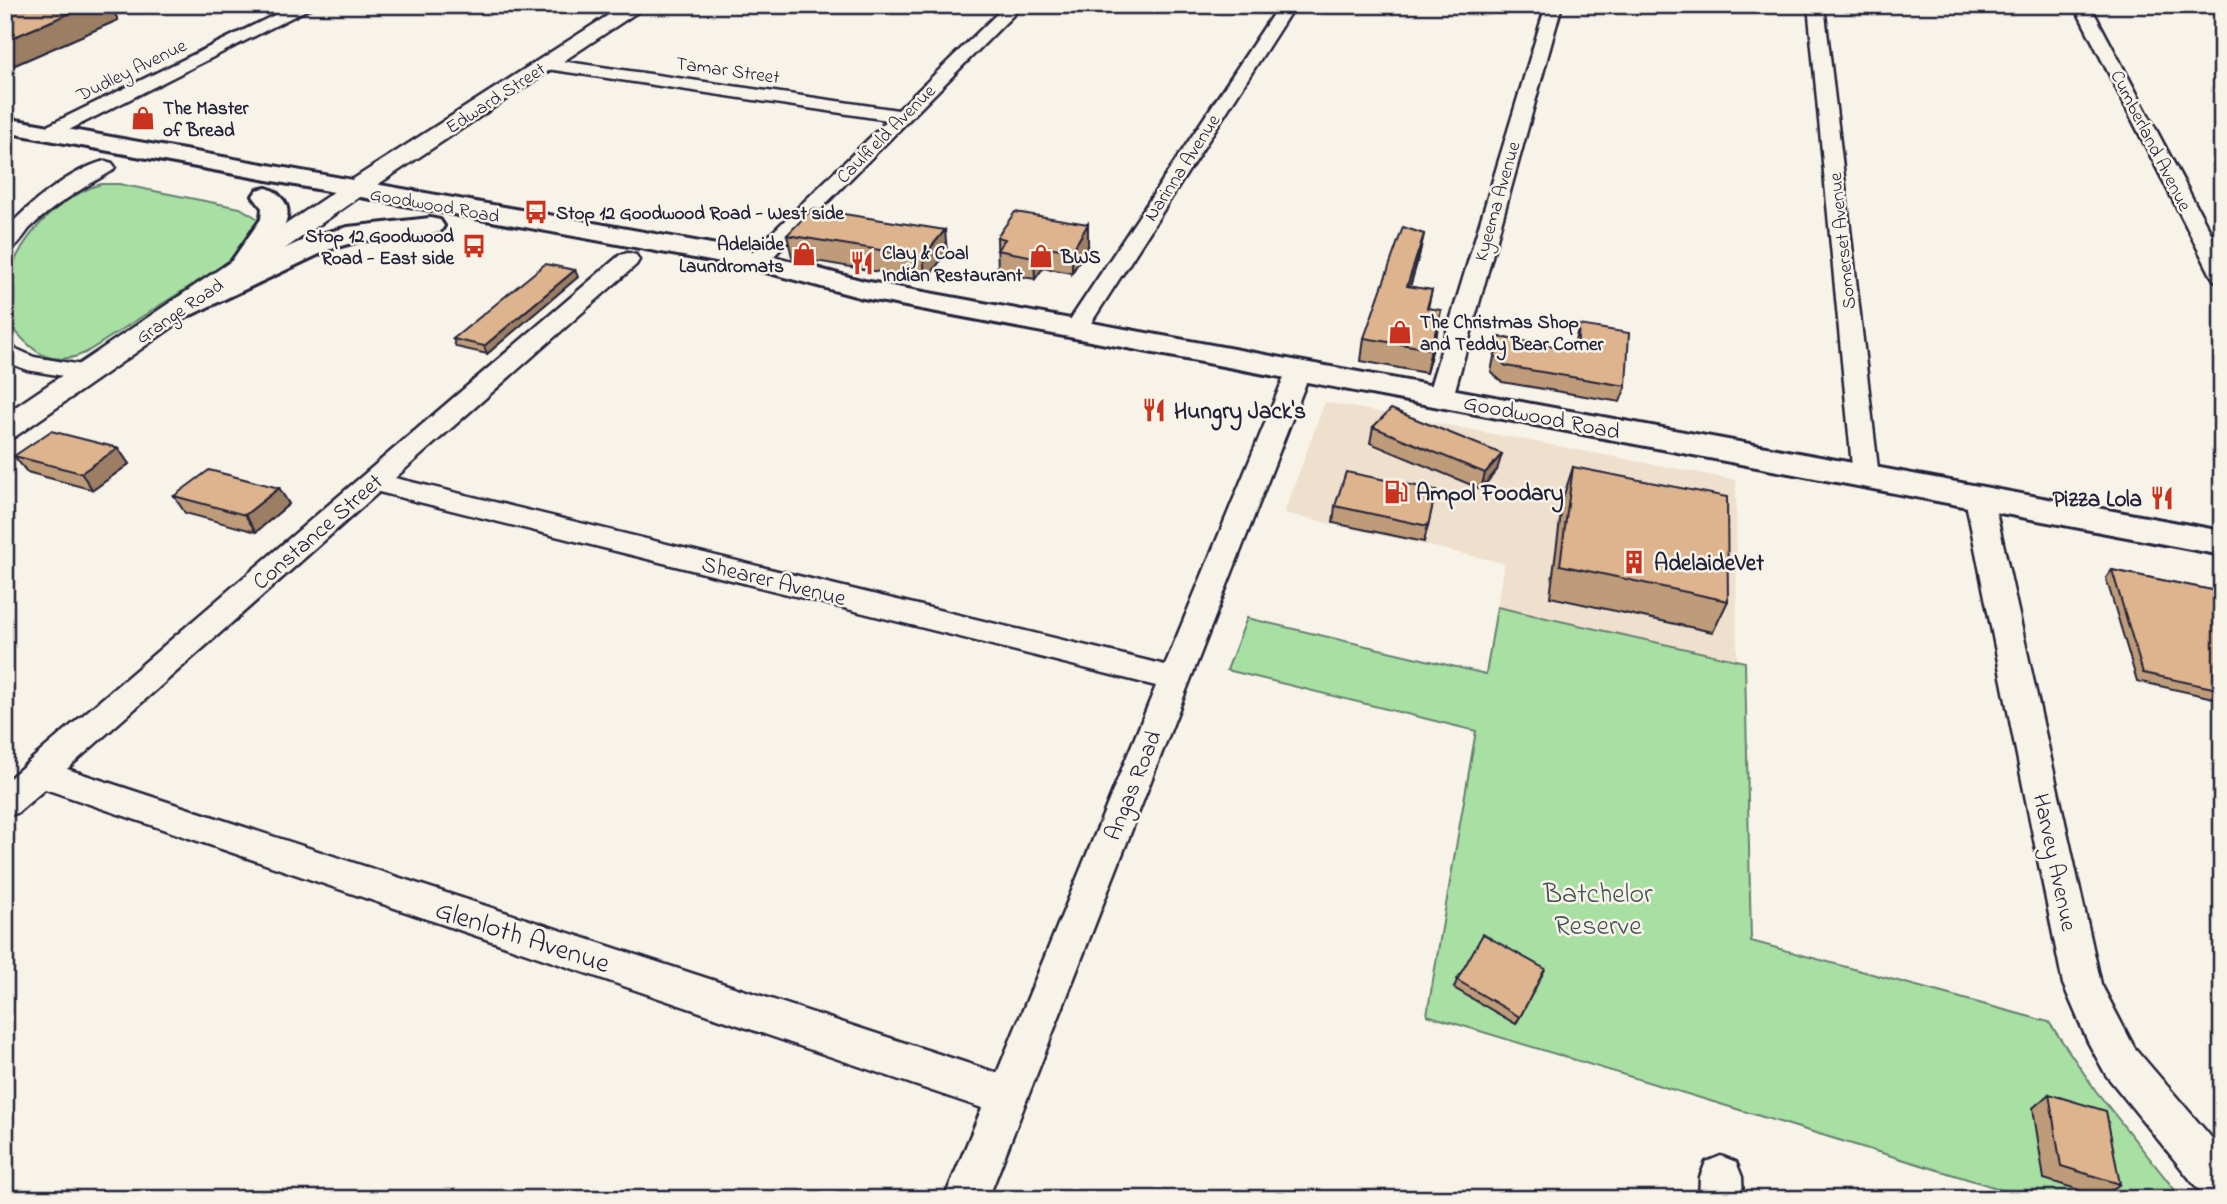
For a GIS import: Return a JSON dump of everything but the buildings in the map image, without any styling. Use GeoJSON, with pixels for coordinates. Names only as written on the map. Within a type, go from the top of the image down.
{"type":"FeatureCollection","features":[{"type":"Feature","properties":{"kind":"main road","name":"Goodwood Road"},"geometry":{"type":"LineString","coordinates":[[5,125],[756,261],[863,289],[2222,544]]}},
{"type":"Feature","properties":{"kind":"main road","name":"Goodwood Road"},"geometry":{"type":"LineString","coordinates":[[5,148],[628,260],[738,278],[863,289]]}},
{"type":"Feature","properties":{"kind":"main road"},"geometry":{"type":"LineString","coordinates":[[240,269],[275,219],[275,208],[266,196]]}},
{"type":"Feature","properties":{"kind":"main road"},"geometry":{"type":"LineString","coordinates":[[182,308],[320,243],[358,233],[430,226]]}},
{"type":"Feature","properties":{"kind":"street","name":"Dudley Avenue"},"geometry":{"type":"LineString","coordinates":[[48,133],[308,5]]}},
{"type":"Feature","properties":{"kind":"street","name":"Edward Street"},"geometry":{"type":"LineString","coordinates":[[353,190],[638,5]]}},
{"type":"Feature","properties":{"kind":"street"},"geometry":{"type":"LineString","coordinates":[[990,5],[1014,7]]}},
{"type":"Feature","properties":{"kind":"street","name":"Narinna Avenue"},"geometry":{"type":"LineString","coordinates":[[1076,329],[1287,5]]}},
{"type":"Feature","properties":{"kind":"street","name":"Somerset Avenue"},"geometry":{"type":"LineString","coordinates":[[1816,5],[1866,477]]}},
{"type":"Feature","properties":{"kind":"street","name":"Cumberland Avenue"},"geometry":{"type":"LineString","coordinates":[[2082,5],[2222,275]]}},
{"type":"Feature","properties":{"kind":"street","name":"Caulfield Avenue"},"geometry":{"type":"LineString","coordinates":[[756,261],[1014,7]]}},
{"type":"Feature","properties":{"kind":"street","name":"Kyeema Avenue"},"geometry":{"type":"LineString","coordinates":[[1440,397],[1549,7]]}},
{"type":"Feature","properties":{"kind":"street","name":"Tamar Street"},"geometry":{"type":"LineString","coordinates":[[547,64],[902,116]]}},
{"type":"Feature","properties":{"kind":"street"},"geometry":{"type":"LineString","coordinates":[[5,245],[34,213],[105,167]]}},
{"type":"Feature","properties":{"kind":"street","name":"Grange Road"},"geometry":{"type":"LineString","coordinates":[[5,429],[353,190]]}},
{"type":"Feature","properties":{"kind":"street","name":"Constance Street"},"geometry":{"type":"LineString","coordinates":[[5,803],[628,260]]}},
{"type":"Feature","properties":{"kind":"street"},"geometry":{"type":"LineString","coordinates":[[5,351],[27,363],[88,373]]}},
{"type":"Feature","properties":{"kind":"street","name":"Angas Road"},"geometry":{"type":"LineString","coordinates":[[966,1199],[1299,370]]}},
{"type":"Feature","properties":{"kind":"street","name":"Shearer Avenue"},"geometry":{"type":"LineString","coordinates":[[374,482],[1175,679]]}},
{"type":"Feature","properties":{"kind":"street","name":"Harvey Avenue"},"geometry":{"type":"LineString","coordinates":[[1979,498],[2082,984],[2100,1028],[2127,1071],[2198,1152],[2222,1185]]}},
{"type":"Feature","properties":{"kind":"street","name":"Glenloth Avenue"},"geometry":{"type":"LineString","coordinates":[[39,773],[1007,1097]]}},
{"type":"Feature","properties":{"kind":"shaded area"},"geometry":{"type":"Polygon","coordinates":[[[1325,402],[1736,480],[1737,660],[1497,607],[1504,563],[1284,513],[1325,402]]]}},
{"type":"Feature","properties":{"kind":"green space"},"geometry":{"type":"Polygon","coordinates":[[[101,184],[119,184],[240,208],[260,220],[240,252],[220,267],[85,353],[63,359],[49,357],[36,351],[9,322],[5,312],[11,270],[32,233],[47,216],[64,202],[101,184]]]}},
{"type":"Feature","properties":{"kind":"green space","name":"Batchelor Reserve"},"geometry":{"type":"Polygon","coordinates":[[[1497,607],[1745,662],[1751,941],[2049,1022],[2096,1091],[2182,1199],[2033,1199],[1427,1015],[1476,731],[1227,670],[1247,618],[1486,674],[1497,607]]]}},
{"type":"Feature","properties":{"kind":"place","name":"The Master of Bread"},"geometry":{"type":"Point","coordinates":[143,118]}},
{"type":"Feature","properties":{"kind":"place","name":"Stop 12 Goodwood Road - West side"},"geometry":{"type":"Point","coordinates":[536,212]}},
{"type":"Feature","properties":{"kind":"place","name":"Stop 12 Goodwood Road - East side"},"geometry":{"type":"Point","coordinates":[474,246]}},
{"type":"Feature","properties":{"kind":"place","name":"Adelaide Laundromats"},"geometry":{"type":"Point","coordinates":[804,254]}},
{"type":"Feature","properties":{"kind":"place","name":"BWS"},"geometry":{"type":"Point","coordinates":[1041,256]}},
{"type":"Feature","properties":{"kind":"place","name":"Clay & Coal Indian Restaurant"},"geometry":{"type":"Point","coordinates":[862,263]}},
{"type":"Feature","properties":{"kind":"place","name":"The Christmas Shop and Teddy Bear Corner"},"geometry":{"type":"Point","coordinates":[1400,332]}},
{"type":"Feature","properties":{"kind":"place","name":"Hungry Jack's"},"geometry":{"type":"Point","coordinates":[1154,410]}},
{"type":"Feature","properties":{"kind":"place","name":"Ampol Foodary"},"geometry":{"type":"Point","coordinates":[1396,492]}},
{"type":"Feature","properties":{"kind":"place","name":"Pizza Lola"},"geometry":{"type":"Point","coordinates":[2162,498]}},
{"type":"Feature","properties":{"kind":"place","name":"AdelaideVet"},"geometry":{"type":"Point","coordinates":[1634,562]}}]}
